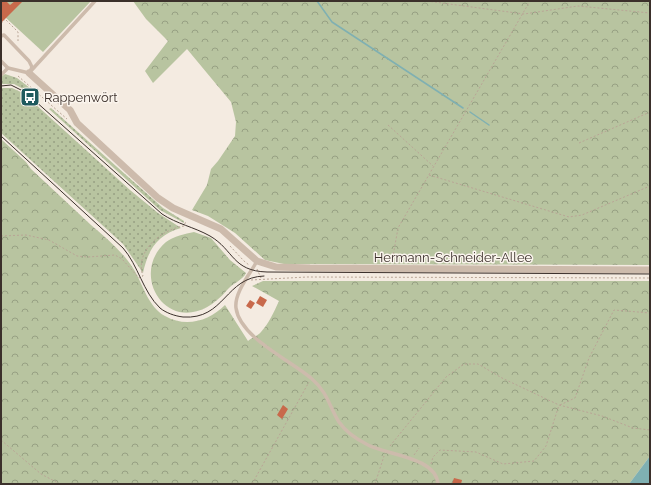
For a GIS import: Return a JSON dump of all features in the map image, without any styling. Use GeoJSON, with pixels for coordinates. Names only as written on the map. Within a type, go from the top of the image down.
{"type":"FeatureCollection","features":[{"type":"Feature","properties":{"kind":"street","name":"Hermann-Schneider-Allee"},"geometry":{"type":"LineString","coordinates":[[30,73],[70,110],[77,123],[166,200],[221,229],[257,261],[268,266],[284,268],[650,270]]}},
{"type":"Feature","properties":{"kind":"lane"},"geometry":{"type":"LineString","coordinates":[[30,73],[95,1]]}},
{"type":"Feature","properties":{"kind":"lane"},"geometry":{"type":"LineString","coordinates":[[1,36],[4,35],[29,61],[32,66],[30,73]]}},
{"type":"Feature","properties":{"kind":"lane"},"geometry":{"type":"LineString","coordinates":[[1,61],[8,68],[1,75]]}},
{"type":"Feature","properties":{"kind":"lane","name":"Hermann-Schneider-Allee"},"geometry":{"type":"LineString","coordinates":[[8,68],[30,73]]}},
{"type":"Feature","properties":{"kind":"lane"},"geometry":{"type":"LineString","coordinates":[[257,261],[238,295],[236,310],[249,331],[263,344],[311,378],[324,390],[340,423],[353,436],[368,445],[412,459],[430,468],[438,479],[438,484]]}},
{"type":"Feature","properties":{"kind":"path"},"geometry":{"type":"LineString","coordinates":[[427,1],[524,14],[578,6],[650,13]]}},
{"type":"Feature","properties":{"kind":"path"},"geometry":{"type":"LineString","coordinates":[[391,268],[398,228],[428,174],[524,14],[530,1]]}},
{"type":"Feature","properties":{"kind":"path"},"geometry":{"type":"LineString","coordinates":[[2,18],[18,32],[18,42],[14,46]]}},
{"type":"Feature","properties":{"kind":"path"},"geometry":{"type":"LineString","coordinates":[[1,24],[4,20]]}},
{"type":"Feature","properties":{"kind":"path"},"geometry":{"type":"LineString","coordinates":[[18,76],[71,122]]}},
{"type":"Feature","properties":{"kind":"path"},"geometry":{"type":"LineString","coordinates":[[35,98],[39,94]]}},
{"type":"Feature","properties":{"kind":"path"},"geometry":{"type":"LineString","coordinates":[[579,143],[650,112]]}},
{"type":"Feature","properties":{"kind":"path"},"geometry":{"type":"LineString","coordinates":[[388,125],[433,166]]}},
{"type":"Feature","properties":{"kind":"path"},"geometry":{"type":"LineString","coordinates":[[428,174],[569,217],[582,215],[650,186]]}},
{"type":"Feature","properties":{"kind":"path"},"geometry":{"type":"LineString","coordinates":[[1,236],[26,235],[49,240],[77,256],[88,257],[115,255],[122,259],[139,278],[143,276],[142,265],[145,252],[154,239],[167,230],[184,226],[186,221]]}},
{"type":"Feature","properties":{"kind":"path"},"geometry":{"type":"LineString","coordinates":[[243,286],[250,281],[262,279],[307,277],[650,278]]}},
{"type":"Feature","properties":{"kind":"path"},"geometry":{"type":"LineString","coordinates":[[559,405],[576,398],[589,358],[614,310],[650,313]]}},
{"type":"Feature","properties":{"kind":"path"},"geometry":{"type":"LineString","coordinates":[[375,484],[386,451],[446,378],[464,364],[478,364],[502,378],[559,405],[602,416],[633,428],[650,430]]}},
{"type":"Feature","properties":{"kind":"path"},"geometry":{"type":"LineString","coordinates":[[252,484],[311,378]]}},
{"type":"Feature","properties":{"kind":"path"},"geometry":{"type":"LineString","coordinates":[[430,468],[433,457],[440,450],[476,452],[503,464],[534,461],[546,446],[559,405]]}},
{"type":"Feature","properties":{"kind":"path"},"geometry":{"type":"LineString","coordinates":[[1,440],[41,474],[60,484]]}},
{"type":"Feature","properties":{"kind":"path"},"geometry":{"type":"LineString","coordinates":[[412,459],[419,448]]}},
{"type":"Feature","properties":{"kind":"green space"},"geometry":{"type":"Polygon","coordinates":[[[1,1],[91,1],[43,52],[5,17],[1,1]]]}},
{"type":"Feature","properties":{"kind":"green space"},"geometry":{"type":"Polygon","coordinates":[[[133,1],[650,1],[650,265],[284,264],[265,260],[235,233],[208,216],[192,210],[207,185],[211,169],[235,136],[236,122],[231,102],[187,49],[153,83],[145,71],[168,41],[146,19],[133,1]]]}},
{"type":"Feature","properties":{"kind":"green space"},"geometry":{"type":"Polygon","coordinates":[[[5,74],[17,78],[30,88],[27,91],[14,84],[1,84],[1,77],[5,74]]]}},
{"type":"Feature","properties":{"kind":"green space"},"geometry":{"type":"Polygon","coordinates":[[[1,88],[12,88],[23,93],[130,190],[158,213],[181,228],[166,235],[155,244],[148,257],[143,273],[123,244],[1,133],[1,88]]]}},
{"type":"Feature","properties":{"kind":"green space"},"geometry":{"type":"Polygon","coordinates":[[[51,108],[163,208],[184,221],[184,223],[160,210],[49,109],[51,108]]]}},
{"type":"Feature","properties":{"kind":"green space"},"geometry":{"type":"Polygon","coordinates":[[[1,139],[26,162],[31,169],[119,250],[137,274],[146,295],[159,312],[173,320],[189,322],[205,319],[219,311],[225,305],[248,341],[264,329],[279,301],[252,286],[263,281],[650,281],[650,456],[629,484],[1,484],[1,139]]]}},
{"type":"Feature","properties":{"kind":"green space"},"geometry":{"type":"Polygon","coordinates":[[[194,232],[211,238],[230,260],[246,273],[243,278],[230,287],[209,306],[191,312],[175,310],[162,302],[154,289],[151,273],[155,257],[166,242],[172,238],[194,232]]]}},
{"type":"Feature","properties":{"kind":"water"},"geometry":{"type":"Polygon","coordinates":[[[650,456],[650,484],[629,484],[650,456]]]}},
{"type":"Feature","properties":{"kind":"building"},"geometry":{"type":"Polygon","coordinates":[[[1,1],[6,1],[10,5],[15,1],[23,1],[1,23],[1,1]]]}},
{"type":"Feature","properties":{"kind":"building"},"geometry":{"type":"Polygon","coordinates":[[[260,296],[267,300],[263,307],[256,303],[260,296]]]}},
{"type":"Feature","properties":{"kind":"building"},"geometry":{"type":"Polygon","coordinates":[[[250,300],[255,303],[251,309],[246,306],[250,300]]]}},
{"type":"Feature","properties":{"kind":"building"},"geometry":{"type":"Polygon","coordinates":[[[283,405],[288,409],[282,419],[277,415],[283,405]]]}},
{"type":"Feature","properties":{"kind":"building"},"geometry":{"type":"Polygon","coordinates":[[[454,478],[462,480],[461,484],[452,484],[454,478]]]}},
{"type":"Feature","properties":{"kind":"waterway"},"geometry":{"type":"LineString","coordinates":[[317,1],[332,22],[463,108]]}},
{"type":"Feature","properties":{"kind":"waterway"},"geometry":{"type":"LineString","coordinates":[[470,112],[489,125]]}},
{"type":"Feature","properties":{"kind":"tram line"},"geometry":{"type":"LineString","coordinates":[[1,86],[11,85],[25,92],[162,214],[210,236],[224,247],[240,264],[255,271],[650,274]]}},
{"type":"Feature","properties":{"kind":"tram line"},"geometry":{"type":"LineString","coordinates":[[1,136],[123,248],[133,262],[154,302],[165,311],[183,317],[197,316],[208,312],[217,306],[241,283],[251,278],[264,276]]}},
{"type":"Feature","properties":{"kind":"place","name":"Rappenwört"},"geometry":{"type":"Point","coordinates":[30,97]}}]}
